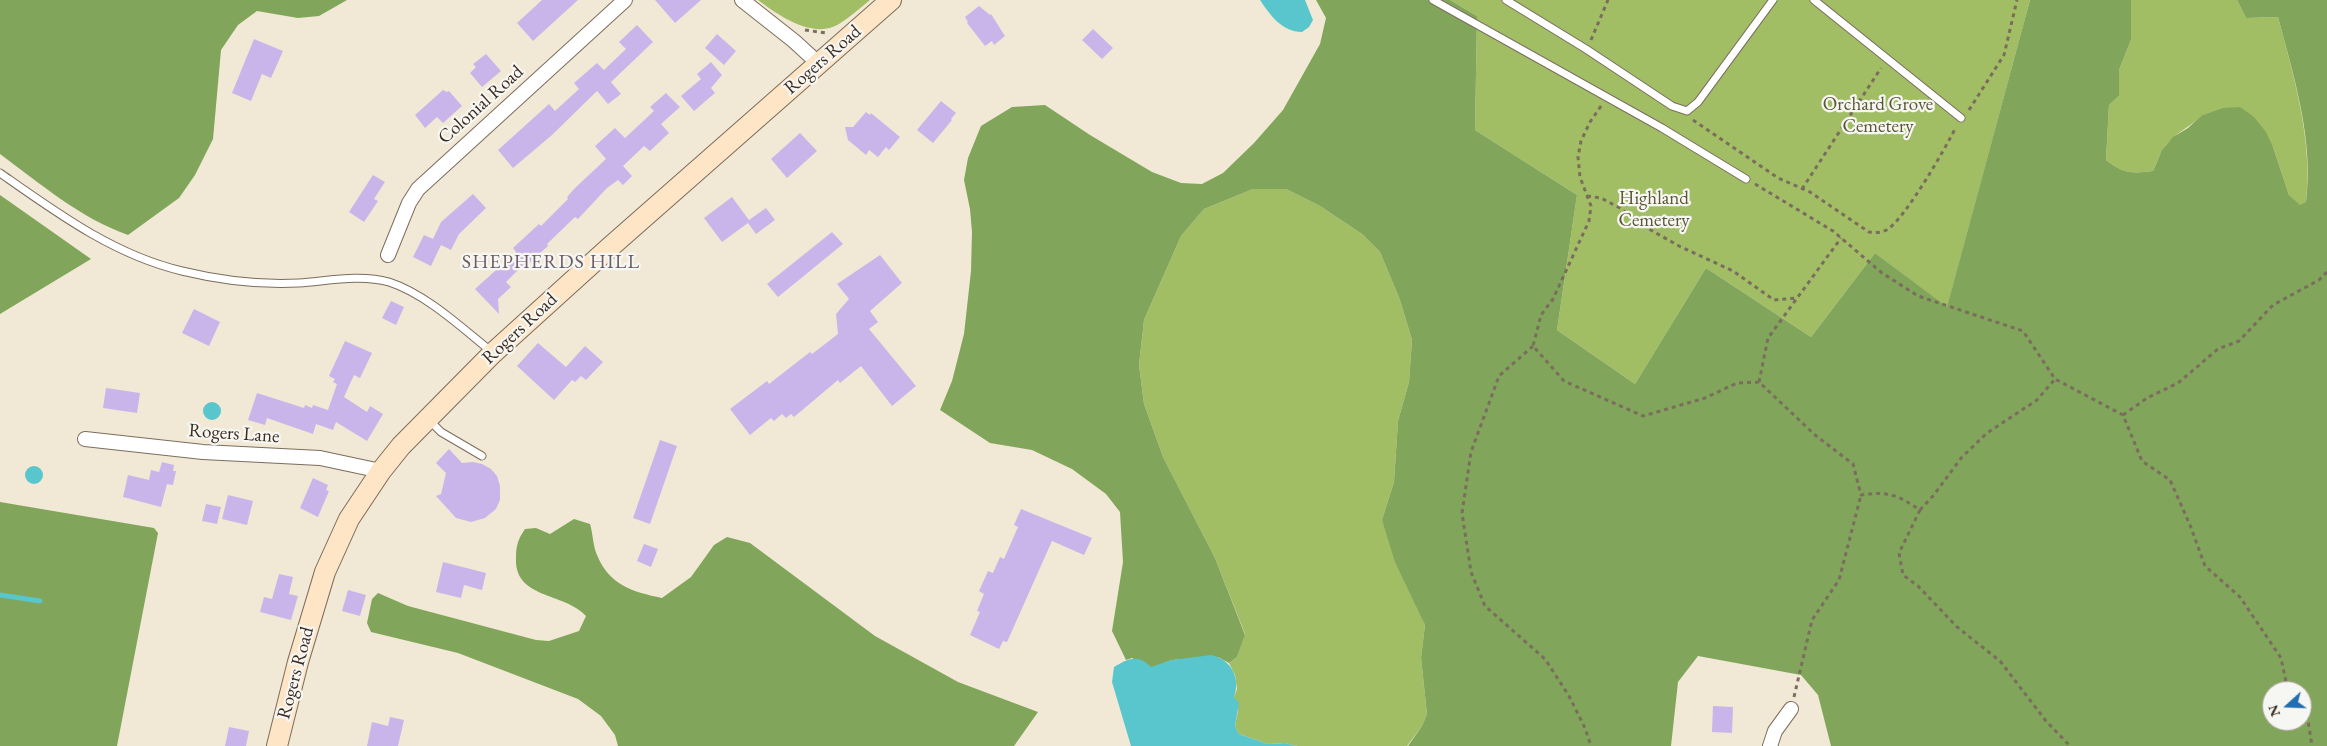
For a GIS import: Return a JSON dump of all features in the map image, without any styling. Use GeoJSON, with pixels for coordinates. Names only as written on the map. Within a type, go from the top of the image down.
{"type":"FeatureCollection","features":[{"type":"Feature","properties":{"kind":"main road","name":"Rogers Road"},"geometry":{"type":"LineString","coordinates":[[277,746],[298,662],[325,572],[349,519],[381,471],[428,418],[493,353],[891,0]]}},
{"type":"Feature","properties":{"kind":"street","name":"Colonial Road"},"geometry":{"type":"LineString","coordinates":[[388,255],[409,203],[418,189],[624,0]]}},
{"type":"Feature","properties":{"kind":"street"},"geometry":{"type":"LineString","coordinates":[[742,0],[794,41],[818,63]]}},
{"type":"Feature","properties":{"kind":"street","name":"Rogers Lane"},"geometry":{"type":"LineString","coordinates":[[85,439],[203,452],[320,458],[381,471]]}},
{"type":"Feature","properties":{"kind":"street"},"geometry":{"type":"LineString","coordinates":[[1770,746],[1775,731],[1791,710]]}},
{"type":"Feature","properties":{"kind":"lane"},"geometry":{"type":"LineString","coordinates":[[1432,0],[1607,98],[1746,179]]}},
{"type":"Feature","properties":{"kind":"lane"},"geometry":{"type":"LineString","coordinates":[[1506,0],[1586,49],[1666,103],[1681,110],[1687,110],[1698,102],[1773,0]]}},
{"type":"Feature","properties":{"kind":"lane"},"geometry":{"type":"LineString","coordinates":[[1814,0],[1961,118]]}},
{"type":"Feature","properties":{"kind":"lane"},"geometry":{"type":"LineString","coordinates":[[0,173],[61,215],[131,256],[147,262],[227,280],[297,283],[344,279],[376,279],[389,282],[421,298],[493,353]]}},
{"type":"Feature","properties":{"kind":"lane"},"geometry":{"type":"LineString","coordinates":[[428,418],[442,432],[482,456]]}},
{"type":"Feature","properties":{"kind":"path"},"geometry":{"type":"LineString","coordinates":[[1586,49],[1608,0]]}},
{"type":"Feature","properties":{"kind":"path"},"geometry":{"type":"LineString","coordinates":[[1681,110],[1778,178],[1802,189],[1869,232],[1882,232],[1888,229],[1904,210],[1938,161],[1961,118],[1971,107],[2004,55],[2017,0]]}},
{"type":"Feature","properties":{"kind":"path"},"geometry":{"type":"LineString","coordinates":[[1802,189],[1887,58]]}},
{"type":"Feature","properties":{"kind":"path"},"geometry":{"type":"LineString","coordinates":[[1591,746],[1585,728],[1569,696],[1545,659],[1485,606],[1471,572],[1462,514],[1471,452],[1500,376],[1532,346],[1541,315],[1553,299],[1589,221],[1591,206],[1580,177],[1578,156],[1581,141],[1590,122],[1607,98]]}},
{"type":"Feature","properties":{"kind":"path"},"geometry":{"type":"LineString","coordinates":[[1746,179],[1841,238],[1882,273],[1918,296],[2023,331],[2055,379],[2123,415],[2142,461],[2170,480],[2190,525],[2205,566],[2240,597],[2281,658],[2286,681]]}},
{"type":"Feature","properties":{"kind":"path"},"geometry":{"type":"LineString","coordinates":[[1587,196],[1601,198],[1620,208],[1642,225],[1732,272],[1774,300],[1796,298]]}},
{"type":"Feature","properties":{"kind":"path"},"geometry":{"type":"LineString","coordinates":[[1759,382],[1768,338],[1841,238]]}},
{"type":"Feature","properties":{"kind":"path"},"geometry":{"type":"LineString","coordinates":[[2123,415],[2147,398],[2178,383],[2218,349],[2239,340],[2273,305],[2319,280],[2327,272]]}},
{"type":"Feature","properties":{"kind":"path"},"geometry":{"type":"LineString","coordinates":[[1532,346],[1564,381],[1643,416],[1705,398],[1738,383],[1759,382],[1815,435],[1853,464],[1861,495],[1839,580],[1812,620],[1791,710]]}},
{"type":"Feature","properties":{"kind":"path"},"geometry":{"type":"LineString","coordinates":[[2055,379],[2037,400],[1987,433],[1962,457],[1920,510],[1899,553],[1903,575],[1918,586],[1957,627],[2000,661],[2046,721],[2070,746]]}},
{"type":"Feature","properties":{"kind":"path"},"geometry":{"type":"LineString","coordinates":[[1861,495],[1881,492],[1898,496],[1920,510]]}},
{"type":"Feature","properties":{"kind":"path"},"geometry":{"type":"LineString","coordinates":[[2310,731],[2312,746]]}},
{"type":"Feature","properties":{"kind":"green space"},"geometry":{"type":"Polygon","coordinates":[[[0,0],[347,0],[319,16],[298,18],[257,11],[238,25],[221,50],[213,139],[195,175],[179,198],[128,235],[110,228],[77,210],[0,154],[0,0]]]}},
{"type":"Feature","properties":{"kind":"green space"},"geometry":{"type":"Polygon","coordinates":[[[758,0],[870,0],[839,24],[829,28],[818,29],[796,24],[758,0]]]}},
{"type":"Feature","properties":{"kind":"green space"},"geometry":{"type":"Polygon","coordinates":[[[1316,0],[1450,0],[1477,16],[1475,130],[1577,195],[1557,330],[1635,384],[1706,268],[1811,337],[1875,253],[1947,307],[2030,0],[2131,0],[2131,40],[2119,70],[2119,96],[2109,105],[2106,160],[2117,168],[2128,172],[2153,171],[2162,150],[2173,137],[2188,128],[2201,116],[2223,108],[2240,107],[2254,117],[2266,132],[2289,195],[2300,205],[2306,202],[2308,179],[2305,132],[2296,86],[2278,17],[2246,18],[2237,0],[2327,0],[2327,746],[1831,746],[1818,695],[1801,675],[1698,656],[1678,682],[1671,746],[1408,746],[1422,726],[1427,714],[1421,658],[1425,625],[1395,562],[1382,520],[1394,482],[1398,421],[1409,382],[1412,340],[1400,300],[1380,252],[1362,234],[1320,206],[1286,189],[1253,189],[1204,209],[1181,236],[1144,320],[1139,365],[1144,404],[1163,457],[1215,558],[1245,635],[1237,657],[1229,663],[1218,657],[1172,660],[1151,668],[1132,658],[1126,660],[1112,631],[1123,562],[1120,512],[1106,494],[1072,469],[1032,450],[990,443],[940,410],[952,381],[964,334],[971,271],[972,232],[970,209],[964,180],[968,158],[981,126],[1012,107],[1045,105],[1090,135],[1152,172],[1181,183],[1202,184],[1223,173],[1254,143],[1283,110],[1320,44],[1326,18],[1316,0]]]}},
{"type":"Feature","properties":{"kind":"green space"},"geometry":{"type":"Polygon","coordinates":[[[1450,0],[2030,0],[1947,308],[1875,253],[1811,337],[1706,268],[1635,384],[1557,330],[1577,195],[1475,130],[1477,16],[1450,0]]]}},
{"type":"Feature","properties":{"kind":"green space"},"geometry":{"type":"Polygon","coordinates":[[[2131,0],[2237,0],[2246,18],[2278,17],[2301,109],[2307,155],[2306,202],[2300,206],[2289,195],[2273,147],[2201,116],[2166,145],[2153,171],[2128,172],[2117,168],[2106,160],[2109,105],[2119,96],[2119,70],[2131,40],[2131,0]]]}},
{"type":"Feature","properties":{"kind":"green space"},"geometry":{"type":"Polygon","coordinates":[[[1253,189],[1286,189],[1320,206],[1362,234],[1380,252],[1400,300],[1412,340],[1409,382],[1398,421],[1394,482],[1382,520],[1425,625],[1421,658],[1427,714],[1422,726],[1407,746],[1297,746],[1285,743],[1268,744],[1239,734],[1235,726],[1238,711],[1234,697],[1237,689],[1235,675],[1229,663],[1237,657],[1245,634],[1215,558],[1163,457],[1144,404],[1139,365],[1144,320],[1181,236],[1204,209],[1253,189]]]}},
{"type":"Feature","properties":{"kind":"green space"},"geometry":{"type":"Polygon","coordinates":[[[0,195],[91,259],[0,314],[0,195]]]}},
{"type":"Feature","properties":{"kind":"green space"},"geometry":{"type":"Polygon","coordinates":[[[0,502],[154,528],[158,533],[117,746],[0,746],[0,502]]]}},
{"type":"Feature","properties":{"kind":"green space"},"geometry":{"type":"Polygon","coordinates":[[[574,519],[590,524],[597,555],[608,574],[623,586],[632,590],[662,598],[691,577],[714,545],[727,537],[750,543],[875,636],[958,682],[1038,712],[1014,746],[618,746],[615,735],[601,716],[578,699],[458,653],[371,632],[367,623],[372,599],[378,593],[408,606],[536,640],[549,641],[579,631],[586,616],[577,608],[531,588],[523,581],[518,571],[516,558],[518,543],[525,529],[536,528],[550,534],[574,519]]]}},
{"type":"Feature","properties":{"kind":"water"},"geometry":{"type":"Polygon","coordinates":[[[1260,0],[1305,0],[1313,20],[1309,27],[1302,32],[1288,29],[1272,17],[1260,0]]]}},
{"type":"Feature","properties":{"kind":"water"},"geometry":{"type":"Polygon","coordinates":[[[212,402],[218,405],[221,411],[218,417],[212,420],[206,417],[203,411],[206,405],[212,402]]]}},
{"type":"Feature","properties":{"kind":"water"},"geometry":{"type":"Polygon","coordinates":[[[34,466],[40,469],[43,475],[40,481],[34,484],[28,481],[25,475],[28,469],[34,466]]]}},
{"type":"Feature","properties":{"kind":"water"},"geometry":{"type":"Polygon","coordinates":[[[1211,655],[1224,661],[1233,670],[1236,683],[1234,697],[1239,703],[1235,726],[1239,734],[1268,744],[1285,743],[1297,746],[1131,746],[1112,682],[1114,667],[1124,661],[1133,659],[1142,660],[1151,667],[1172,660],[1211,655]]]}},
{"type":"Feature","properties":{"kind":"building"},"geometry":{"type":"Polygon","coordinates":[[[542,0],[578,0],[533,41],[517,23],[542,0]]]}},
{"type":"Feature","properties":{"kind":"building"},"geometry":{"type":"Polygon","coordinates":[[[655,0],[701,0],[675,23],[655,0]]]}},
{"type":"Feature","properties":{"kind":"building"},"geometry":{"type":"Polygon","coordinates":[[[979,6],[991,14],[1005,36],[994,45],[992,41],[985,46],[967,23],[965,17],[979,6]]]}},
{"type":"Feature","properties":{"kind":"building"},"geometry":{"type":"Polygon","coordinates":[[[637,25],[653,42],[611,82],[621,94],[608,104],[597,91],[552,135],[513,168],[498,150],[549,104],[555,111],[579,89],[574,83],[597,63],[604,70],[626,49],[619,42],[637,25]]]}},
{"type":"Feature","properties":{"kind":"building"},"geometry":{"type":"Polygon","coordinates":[[[1093,29],[1113,48],[1102,59],[1082,40],[1093,29]]]}},
{"type":"Feature","properties":{"kind":"building"},"geometry":{"type":"Polygon","coordinates":[[[717,34],[736,51],[724,65],[705,48],[717,34]]]}},
{"type":"Feature","properties":{"kind":"building"},"geometry":{"type":"Polygon","coordinates":[[[254,39],[283,51],[271,78],[262,74],[251,101],[232,93],[254,39]]]}},
{"type":"Feature","properties":{"kind":"building"},"geometry":{"type":"Polygon","coordinates":[[[486,54],[501,71],[482,87],[470,73],[476,67],[473,64],[486,54]]]}},
{"type":"Feature","properties":{"kind":"building"},"geometry":{"type":"Polygon","coordinates":[[[711,62],[722,75],[711,88],[715,93],[694,111],[681,96],[701,79],[697,74],[711,62]]]}},
{"type":"Feature","properties":{"kind":"building"},"geometry":{"type":"Polygon","coordinates":[[[443,90],[449,91],[462,106],[443,123],[437,117],[425,128],[415,115],[443,90]]]}},
{"type":"Feature","properties":{"kind":"building"},"geometry":{"type":"Polygon","coordinates":[[[666,93],[680,107],[661,124],[669,133],[650,151],[644,146],[623,166],[632,176],[623,185],[618,180],[607,188],[578,219],[575,217],[547,244],[548,246],[528,264],[526,262],[506,282],[511,287],[498,299],[499,314],[475,289],[516,252],[513,248],[539,224],[541,226],[568,199],[567,197],[575,188],[606,159],[595,146],[615,128],[625,138],[654,111],[650,107],[666,93]]]}},
{"type":"Feature","properties":{"kind":"building"},"geometry":{"type":"Polygon","coordinates":[[[941,101],[956,113],[933,143],[917,130],[941,101]]]}},
{"type":"Feature","properties":{"kind":"building"},"geometry":{"type":"Polygon","coordinates":[[[866,112],[870,115],[871,113],[900,137],[889,150],[886,147],[878,157],[869,150],[866,155],[848,140],[845,127],[853,127],[866,112]]]}},
{"type":"Feature","properties":{"kind":"building"},"geometry":{"type":"Polygon","coordinates":[[[800,133],[817,151],[787,178],[771,159],[800,133]]]}},
{"type":"Feature","properties":{"kind":"building"},"geometry":{"type":"Polygon","coordinates":[[[373,175],[385,182],[374,199],[378,201],[364,222],[349,212],[373,175]]]}},
{"type":"Feature","properties":{"kind":"building"},"geometry":{"type":"Polygon","coordinates":[[[473,194],[486,208],[459,234],[451,250],[441,245],[431,266],[413,257],[424,235],[433,239],[441,222],[473,194]]]}},
{"type":"Feature","properties":{"kind":"building"},"geometry":{"type":"Polygon","coordinates":[[[732,197],[749,220],[766,208],[775,220],[756,234],[748,223],[722,242],[704,218],[732,197]]]}},
{"type":"Feature","properties":{"kind":"building"},"geometry":{"type":"Polygon","coordinates":[[[832,232],[843,244],[778,297],[767,284],[832,232]]]}},
{"type":"Feature","properties":{"kind":"building"},"geometry":{"type":"Polygon","coordinates":[[[880,255],[902,283],[870,311],[878,322],[869,329],[916,386],[892,406],[861,366],[840,383],[838,380],[794,417],[791,414],[786,418],[782,414],[774,421],[771,418],[750,435],[730,409],[767,381],[769,384],[810,352],[812,354],[838,334],[836,314],[849,299],[837,284],[880,255]]]}},
{"type":"Feature","properties":{"kind":"building"},"geometry":{"type":"Polygon","coordinates":[[[391,301],[404,307],[396,325],[382,318],[391,301]]]}},
{"type":"Feature","properties":{"kind":"building"},"geometry":{"type":"Polygon","coordinates":[[[194,309],[220,322],[209,346],[182,333],[194,309]]]}},
{"type":"Feature","properties":{"kind":"building"},"geometry":{"type":"Polygon","coordinates":[[[345,341],[372,353],[360,378],[354,375],[344,397],[367,412],[370,406],[383,414],[367,441],[336,422],[333,430],[316,424],[313,434],[267,418],[265,425],[248,420],[257,393],[304,408],[305,405],[312,408],[313,405],[328,410],[337,384],[333,382],[335,379],[329,376],[345,341]]]}},
{"type":"Feature","properties":{"kind":"building"},"geometry":{"type":"Polygon","coordinates":[[[538,343],[566,367],[585,346],[603,362],[586,380],[581,376],[575,382],[572,380],[554,400],[517,366],[538,343]]]}},
{"type":"Feature","properties":{"kind":"building"},"geometry":{"type":"Polygon","coordinates":[[[106,388],[140,393],[137,413],[103,408],[106,388]]]}},
{"type":"Feature","properties":{"kind":"building"},"geometry":{"type":"Polygon","coordinates":[[[660,440],[677,446],[650,524],[633,518],[660,440]]]}},
{"type":"Feature","properties":{"kind":"building"},"geometry":{"type":"Polygon","coordinates":[[[449,449],[462,463],[473,462],[482,464],[491,469],[497,476],[500,486],[500,500],[496,509],[485,518],[471,522],[456,518],[436,496],[441,494],[446,473],[436,463],[449,449]]]}},
{"type":"Feature","properties":{"kind":"building"},"geometry":{"type":"Polygon","coordinates":[[[162,462],[174,465],[173,471],[176,471],[173,485],[167,484],[161,507],[123,497],[128,475],[149,480],[151,470],[159,472],[162,462]]]}},
{"type":"Feature","properties":{"kind":"building"},"geometry":{"type":"Polygon","coordinates":[[[313,478],[328,485],[326,490],[329,491],[318,517],[300,508],[313,478]]]}},
{"type":"Feature","properties":{"kind":"building"},"geometry":{"type":"Polygon","coordinates":[[[228,495],[253,501],[247,525],[222,519],[228,495]]]}},
{"type":"Feature","properties":{"kind":"building"},"geometry":{"type":"Polygon","coordinates":[[[206,504],[221,507],[217,524],[202,521],[206,504]]]}},
{"type":"Feature","properties":{"kind":"building"},"geometry":{"type":"Polygon","coordinates":[[[1021,509],[1092,538],[1084,555],[1052,541],[1007,642],[1003,641],[999,649],[970,635],[980,612],[977,611],[984,594],[979,591],[988,571],[993,573],[1000,557],[1004,559],[1018,527],[1014,525],[1021,509]]]}},
{"type":"Feature","properties":{"kind":"building"},"geometry":{"type":"Polygon","coordinates":[[[644,544],[658,549],[651,567],[637,561],[644,544]]]}},
{"type":"Feature","properties":{"kind":"building"},"geometry":{"type":"Polygon","coordinates":[[[443,562],[486,573],[482,590],[464,585],[461,598],[436,592],[443,562]]]}},
{"type":"Feature","properties":{"kind":"building"},"geometry":{"type":"Polygon","coordinates":[[[279,574],[293,577],[289,594],[298,596],[291,620],[260,612],[264,597],[272,599],[279,574]]]}},
{"type":"Feature","properties":{"kind":"building"},"geometry":{"type":"Polygon","coordinates":[[[348,590],[366,595],[360,616],[342,611],[348,590]]]}},
{"type":"Feature","properties":{"kind":"building"},"geometry":{"type":"Polygon","coordinates":[[[1713,706],[1733,707],[1732,733],[1712,732],[1713,706]]]}},
{"type":"Feature","properties":{"kind":"building"},"geometry":{"type":"Polygon","coordinates":[[[390,717],[404,720],[398,746],[367,746],[372,722],[388,726],[390,717]]]}},
{"type":"Feature","properties":{"kind":"building"},"geometry":{"type":"Polygon","coordinates":[[[229,727],[249,731],[246,746],[225,746],[229,727]]]}},
{"type":"Feature","properties":{"kind":"waterway"},"geometry":{"type":"LineString","coordinates":[[0,595],[40,601]]}},
{"type":"Feature","properties":{"kind":"district","name":"SHEPHERDS HILL"},"geometry":{"type":"Point","coordinates":[551,263]}},
{"type":"Feature","properties":{"kind":"park label","name":"Orchard Grove Cemetery"},"geometry":{"type":"Point","coordinates":[1878,116]}},
{"type":"Feature","properties":{"kind":"park label","name":"Highland Cemetery"},"geometry":{"type":"Point","coordinates":[1654,210]}}]}
